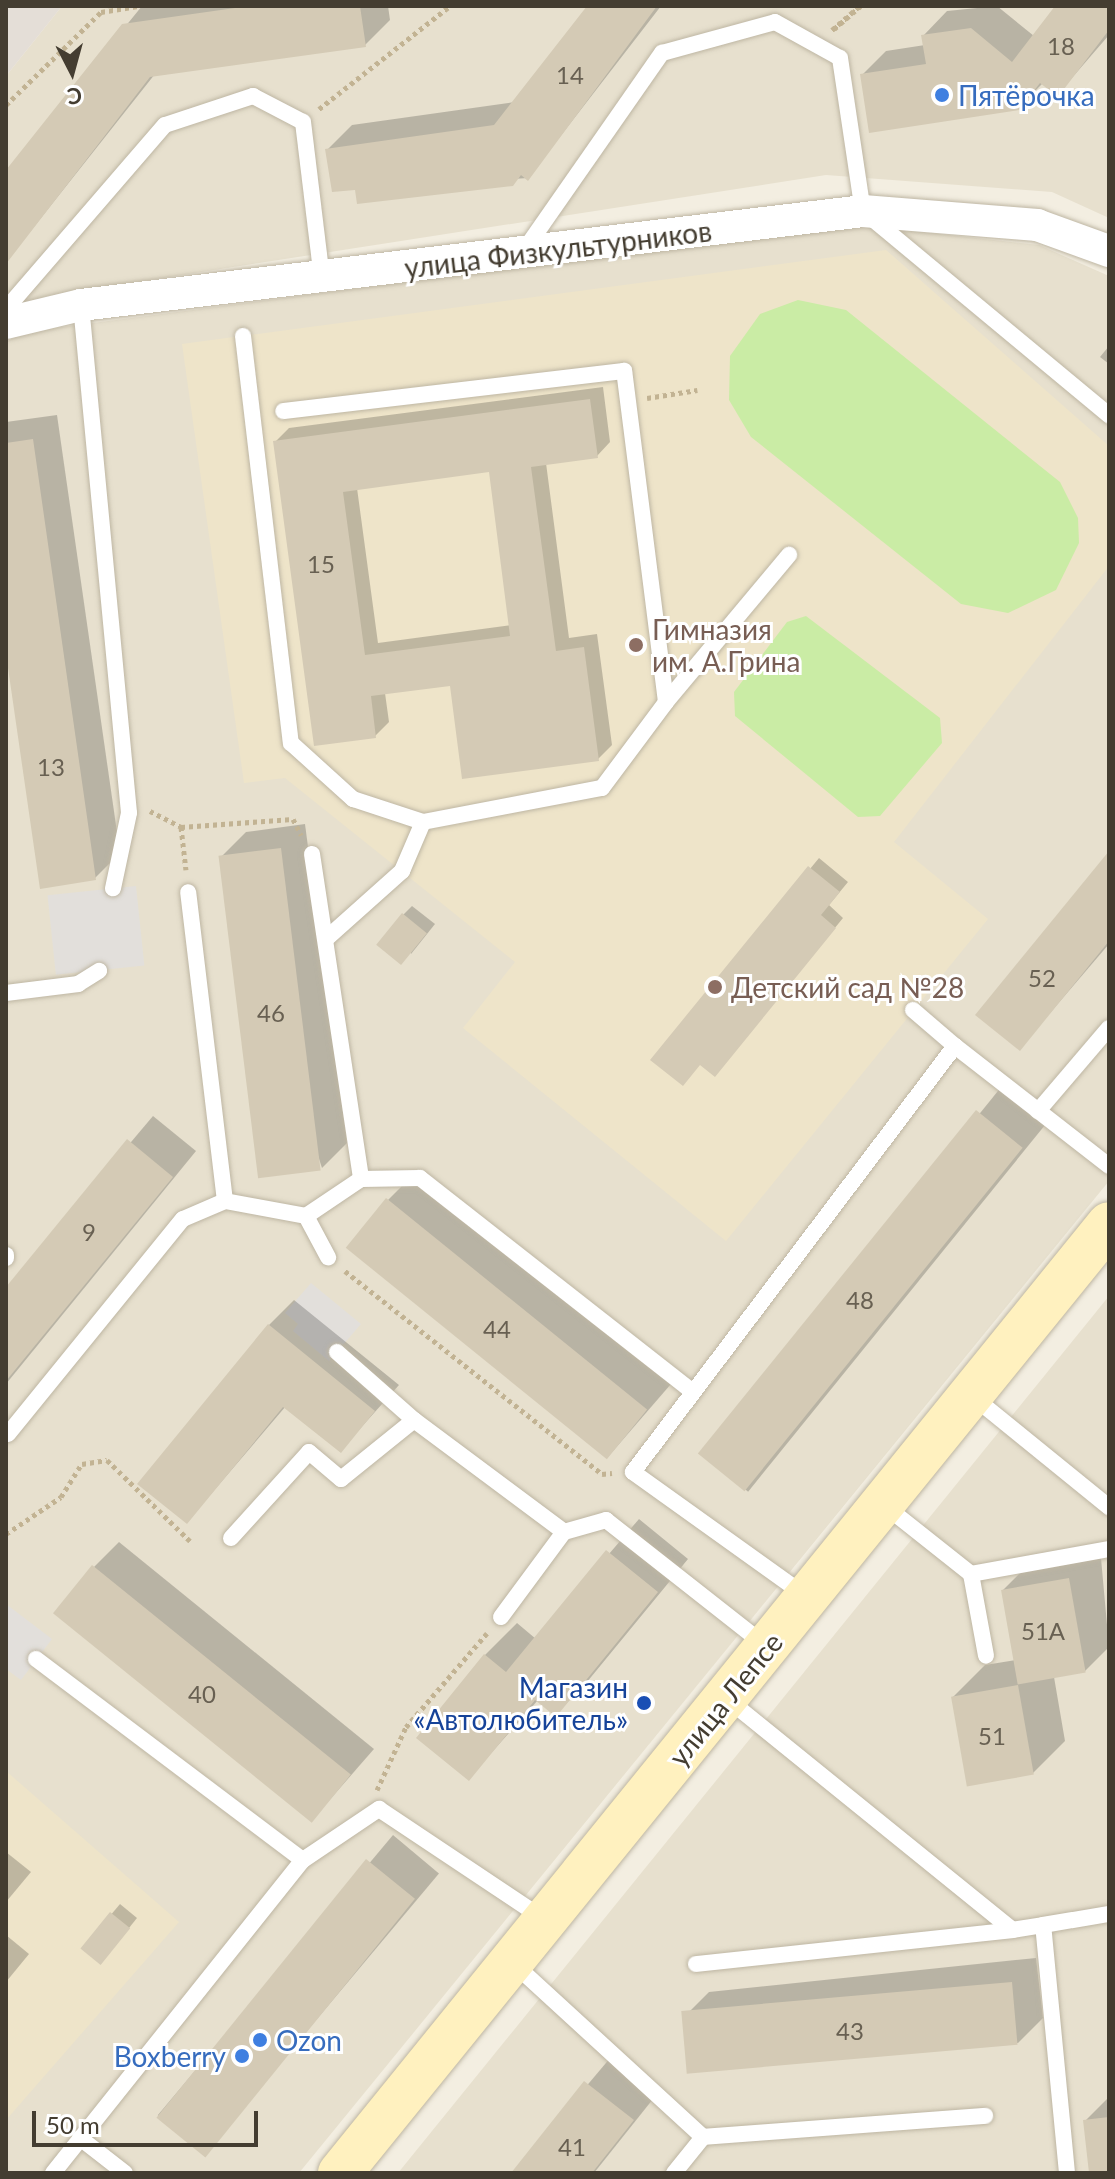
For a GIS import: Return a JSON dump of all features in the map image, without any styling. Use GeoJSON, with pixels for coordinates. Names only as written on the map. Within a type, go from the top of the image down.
{"type":"FeatureCollection","features":[{"type":"Feature","properties":{"kind":"main road","name":"улица Лепсе"},"geometry":{"type":"LineString","coordinates":[[340,2173],[1109,1224]]}},
{"type":"Feature","properties":{"kind":"street","name":"улица Физкультурников"},"geometry":{"type":"LineString","coordinates":[[6,323],[81,305],[322,279],[863,211],[1037,225],[1109,251]]}},
{"type":"Feature","properties":{"kind":"lane"},"geometry":{"type":"LineString","coordinates":[[522,253],[662,53],[775,22],[840,58],[863,211],[1109,415]]}},
{"type":"Feature","properties":{"kind":"lane"},"geometry":{"type":"LineString","coordinates":[[6,309],[165,125],[253,96],[303,122],[322,279]]}},
{"type":"Feature","properties":{"kind":"lane"},"geometry":{"type":"LineString","coordinates":[[81,305],[129,813],[113,888]]}},
{"type":"Feature","properties":{"kind":"lane"},"geometry":{"type":"LineString","coordinates":[[243,336],[291,743],[353,799],[423,822],[602,788],[666,702],[789,555]]}},
{"type":"Feature","properties":{"kind":"lane"},"geometry":{"type":"LineString","coordinates":[[283,411],[624,371],[666,702]]}},
{"type":"Feature","properties":{"kind":"lane"},"geometry":{"type":"LineString","coordinates":[[327,938],[402,871],[423,822]]}},
{"type":"Feature","properties":{"kind":"lane"},"geometry":{"type":"LineString","coordinates":[[312,854],[361,1179]]}},
{"type":"Feature","properties":{"kind":"lane"},"geometry":{"type":"LineString","coordinates":[[188,892],[225,1201]]}},
{"type":"Feature","properties":{"kind":"lane"},"geometry":{"type":"LineString","coordinates":[[6,993],[78,984],[99,971]]}},
{"type":"Feature","properties":{"kind":"lane"},"geometry":{"type":"LineString","coordinates":[[913,1010],[1109,1166]]}},
{"type":"Feature","properties":{"kind":"lane"},"geometry":{"type":"LineString","coordinates":[[1038,1111],[1109,1028]]}},
{"type":"Feature","properties":{"kind":"lane"},"geometry":{"type":"LineString","coordinates":[[807,1597],[633,1472],[955,1046]]}},
{"type":"Feature","properties":{"kind":"lane"},"geometry":{"type":"LineString","coordinates":[[8,1434],[183,1219],[225,1201],[306,1216],[361,1179],[420,1178],[692,1391]]}},
{"type":"Feature","properties":{"kind":"lane"},"geometry":{"type":"LineString","coordinates":[[306,1216],[328,1257]]}},
{"type":"Feature","properties":{"kind":"lane"},"geometry":{"type":"LineString","coordinates":[[337,1352],[414,1420],[564,1532]]}},
{"type":"Feature","properties":{"kind":"lane"},"geometry":{"type":"LineString","coordinates":[[971,1395],[1109,1507]]}},
{"type":"Feature","properties":{"kind":"lane"},"geometry":{"type":"LineString","coordinates":[[231,1538],[309,1452],[341,1479],[414,1420]]}},
{"type":"Feature","properties":{"kind":"lane"},"geometry":{"type":"LineString","coordinates":[[883,1504],[971,1574],[986,1656]]}},
{"type":"Feature","properties":{"kind":"lane"},"geometry":{"type":"LineString","coordinates":[[501,1617],[564,1532],[606,1520],[767,1647]]}},
{"type":"Feature","properties":{"kind":"lane"},"geometry":{"type":"LineString","coordinates":[[971,1574],[1109,1549]]}},
{"type":"Feature","properties":{"kind":"lane"},"geometry":{"type":"LineString","coordinates":[[36,1659],[303,1860]]}},
{"type":"Feature","properties":{"kind":"lane"},"geometry":{"type":"LineString","coordinates":[[726,1698],[1012,1930]]}},
{"type":"Feature","properties":{"kind":"lane"},"geometry":{"type":"LineString","coordinates":[[53,2173],[303,1860],[379,1809],[545,1920]]}},
{"type":"Feature","properties":{"kind":"lane"},"geometry":{"type":"LineString","coordinates":[[696,1964],[1012,1930],[1109,1914]]}},
{"type":"Feature","properties":{"kind":"lane"},"geometry":{"type":"LineString","coordinates":[[1043,1925],[1067,2173]]}},
{"type":"Feature","properties":{"kind":"lane"},"geometry":{"type":"LineString","coordinates":[[511,1961],[703,2137],[985,2116]]}},
{"type":"Feature","properties":{"kind":"lane"},"geometry":{"type":"LineString","coordinates":[[674,2173],[703,2137]]}},
{"type":"Feature","properties":{"kind":"lane"},"geometry":{"type":"LineString","coordinates":[[80,2138],[125,2173]]}},
{"type":"Feature","properties":{"kind":"path"},"geometry":{"type":"LineString","coordinates":[[6,105],[101,12],[140,6]]}},
{"type":"Feature","properties":{"kind":"path"},"geometry":{"type":"LineString","coordinates":[[303,122],[450,6]]}},
{"type":"Feature","properties":{"kind":"path"},"geometry":{"type":"LineString","coordinates":[[827,35],[860,6]]}},
{"type":"Feature","properties":{"kind":"path"},"geometry":{"type":"LineString","coordinates":[[678,394],[697,390]]}},
{"type":"Feature","properties":{"kind":"path"},"geometry":{"type":"LineString","coordinates":[[152,811],[181,827],[293,819],[312,854]]}},
{"type":"Feature","properties":{"kind":"path"},"geometry":{"type":"LineString","coordinates":[[181,827],[188,892]]}},
{"type":"Feature","properties":{"kind":"path"},"geometry":{"type":"LineString","coordinates":[[328,1257],[602,1474],[633,1472]]}},
{"type":"Feature","properties":{"kind":"path"},"geometry":{"type":"LineString","coordinates":[[6,1534],[61,1497],[82,1464],[107,1460],[190,1541]]}},
{"type":"Feature","properties":{"kind":"path"},"geometry":{"type":"LineString","coordinates":[[376,1785],[406,1727],[501,1617]]}},
{"type":"Feature","properties":{"kind":"shaded area"},"geometry":{"type":"Polygon","coordinates":[[[6,6],[62,6],[6,76],[6,6]]]}},
{"type":"Feature","properties":{"kind":"shaded area"},"geometry":{"type":"Polygon","coordinates":[[[62,6],[1109,6],[1109,218],[1052,192],[826,175],[47,296],[6,311],[6,76],[62,6]]]}},
{"type":"Feature","properties":{"kind":"shaded area"},"geometry":{"type":"Polygon","coordinates":[[[851,224],[1039,245],[1109,276],[1109,1181],[299,2173],[6,2173],[6,342],[24,332],[851,224]]]}},
{"type":"Feature","properties":{"kind":"shaded area","name":"Гимназия им. А.Грина"},"geometry":{"type":"Polygon","coordinates":[[[886,250],[1109,446],[1109,566],[894,842],[988,919],[726,1241],[463,1028],[515,962],[285,778],[244,783],[182,344],[886,250]]]}},
{"type":"Feature","properties":{"kind":"shaded area"},"geometry":{"type":"Polygon","coordinates":[[[136,886],[144,966],[56,975],[47,895],[136,886]]]}},
{"type":"Feature","properties":{"kind":"shaded area"},"geometry":{"type":"Polygon","coordinates":[[[311,1283],[361,1324],[329,1361],[293,1331],[298,1324],[285,1313],[311,1283]]]}},
{"type":"Feature","properties":{"kind":"shaded area"},"geometry":{"type":"Polygon","coordinates":[[[1109,1296],[1109,2173],[398,2173],[1109,1296]]]}},
{"type":"Feature","properties":{"kind":"shaded area"},"geometry":{"type":"Polygon","coordinates":[[[6,1604],[52,1639],[21,1680],[6,1669],[6,1604]]]}},
{"type":"Feature","properties":{"kind":"shaded area"},"geometry":{"type":"Polygon","coordinates":[[[6,1771],[179,1922],[6,2120],[6,1771]]]}},
{"type":"Feature","properties":{"kind":"green space"},"geometry":{"type":"Polygon","coordinates":[[[798,300],[846,310],[1060,482],[1078,518],[1079,543],[1056,590],[1008,613],[961,604],[751,437],[729,400],[730,356],[760,314],[798,300]]]}},
{"type":"Feature","properties":{"kind":"green space"},"geometry":{"type":"Polygon","coordinates":[[[806,616],[940,718],[942,743],[880,816],[858,817],[735,716],[734,692],[787,622],[806,616]]]}},
{"type":"Feature","properties":{"kind":"building"},"geometry":{"type":"Polygon","coordinates":[[[249,6],[360,6],[366,47],[150,77],[6,264],[6,170],[122,24],[249,6]]]}},
{"type":"Feature","properties":{"kind":"building"},"geometry":{"type":"Polygon","coordinates":[[[587,6],[657,6],[528,181],[521,175],[513,186],[357,204],[355,190],[332,192],[325,149],[494,125],[587,6]]]}},
{"type":"Feature","properties":{"kind":"building"},"geometry":{"type":"Polygon","coordinates":[[[1055,6],[1109,6],[1109,30],[1058,97],[1040,83],[1019,110],[869,133],[860,74],[926,64],[921,35],[971,28],[1012,62],[1055,6]]]}},
{"type":"Feature","properties":{"kind":"building"},"geometry":{"type":"Polygon","coordinates":[[[590,399],[598,458],[531,467],[556,651],[584,647],[599,761],[462,779],[450,686],[371,696],[376,738],[314,746],[273,441],[590,399]],[[489,472],[343,492],[365,655],[510,636],[489,472]]]}},
{"type":"Feature","properties":{"kind":"building"},"geometry":{"type":"Polygon","coordinates":[[[33,439],[96,880],[40,889],[6,654],[6,443],[33,439]]]}},
{"type":"Feature","properties":{"kind":"building"},"geometry":{"type":"Polygon","coordinates":[[[281,848],[321,1171],[258,1178],[218,856],[281,848]]]}},
{"type":"Feature","properties":{"kind":"building"},"geometry":{"type":"Polygon","coordinates":[[[1109,851],[1109,941],[1020,1051],[975,1015],[1109,851]]]}},
{"type":"Feature","properties":{"kind":"building"},"geometry":{"type":"Polygon","coordinates":[[[808,866],[840,892],[821,915],[836,928],[715,1077],[700,1065],[683,1086],[650,1060],[808,866]]]}},
{"type":"Feature","properties":{"kind":"building"},"geometry":{"type":"Polygon","coordinates":[[[402,913],[427,933],[401,965],[376,945],[402,913]]]}},
{"type":"Feature","properties":{"kind":"building"},"geometry":{"type":"Polygon","coordinates":[[[976,1110],[1023,1148],[744,1491],[698,1453],[976,1110]]]}},
{"type":"Feature","properties":{"kind":"building"},"geometry":{"type":"Polygon","coordinates":[[[127,1139],[173,1177],[6,1381],[6,1287],[127,1139]]]}},
{"type":"Feature","properties":{"kind":"building"},"geometry":{"type":"Polygon","coordinates":[[[386,1198],[647,1409],[607,1459],[346,1248],[386,1198]]]}},
{"type":"Feature","properties":{"kind":"building"},"geometry":{"type":"Polygon","coordinates":[[[268,1324],[375,1411],[341,1453],[283,1407],[187,1524],[137,1484],[268,1324]]]}},
{"type":"Feature","properties":{"kind":"building"},"geometry":{"type":"Polygon","coordinates":[[[606,1550],[658,1592],[556,1717],[535,1700],[469,1781],[416,1738],[484,1654],[506,1672],[606,1550]]]}},
{"type":"Feature","properties":{"kind":"building"},"geometry":{"type":"Polygon","coordinates":[[[92,1565],[351,1775],[312,1823],[53,1613],[92,1565]]]}},
{"type":"Feature","properties":{"kind":"building"},"geometry":{"type":"Polygon","coordinates":[[[1069,1578],[1086,1673],[1018,1685],[1001,1590],[1069,1578]]]}},
{"type":"Feature","properties":{"kind":"building"},"geometry":{"type":"Polygon","coordinates":[[[1018,1685],[1034,1775],[967,1786],[951,1697],[1018,1685]]]}},
{"type":"Feature","properties":{"kind":"building"},"geometry":{"type":"Polygon","coordinates":[[[366,1859],[415,1899],[205,2157],[156,2118],[366,1859]]]}},
{"type":"Feature","properties":{"kind":"building"},"geometry":{"type":"Polygon","coordinates":[[[110,1912],[130,1928],[101,1965],[80,1949],[110,1912]]]}},
{"type":"Feature","properties":{"kind":"building"},"geometry":{"type":"Polygon","coordinates":[[[1012,1982],[1017,2045],[687,2074],[681,2011],[1012,1982]]]}},
{"type":"Feature","properties":{"kind":"building"},"geometry":{"type":"Polygon","coordinates":[[[584,2081],[634,2120],[592,2173],[511,2173],[584,2081]]]}},
{"type":"Feature","properties":{"kind":"building"},"geometry":{"type":"Polygon","coordinates":[[[1109,2117],[1109,2173],[1089,2173],[1083,2120],[1109,2117]]]}},
{"type":"Feature","properties":{"kind":"place","name":"Пятёрочка"},"geometry":{"type":"Point","coordinates":[942,95]}},
{"type":"Feature","properties":{"kind":"place","name":"Гимназия им. А.Грина"},"geometry":{"type":"Point","coordinates":[636,645]}},
{"type":"Feature","properties":{"kind":"place","name":"Детский сад №28"},"geometry":{"type":"Point","coordinates":[715,987]}},
{"type":"Feature","properties":{"kind":"place","name":"Магазин «Автолюбитель»"},"geometry":{"type":"Point","coordinates":[644,1703]}},
{"type":"Feature","properties":{"kind":"place","name":"Ozon"},"geometry":{"type":"Point","coordinates":[260,2040]}},
{"type":"Feature","properties":{"kind":"place","name":"Boxberry"},"geometry":{"type":"Point","coordinates":[242,2056]}}]}
